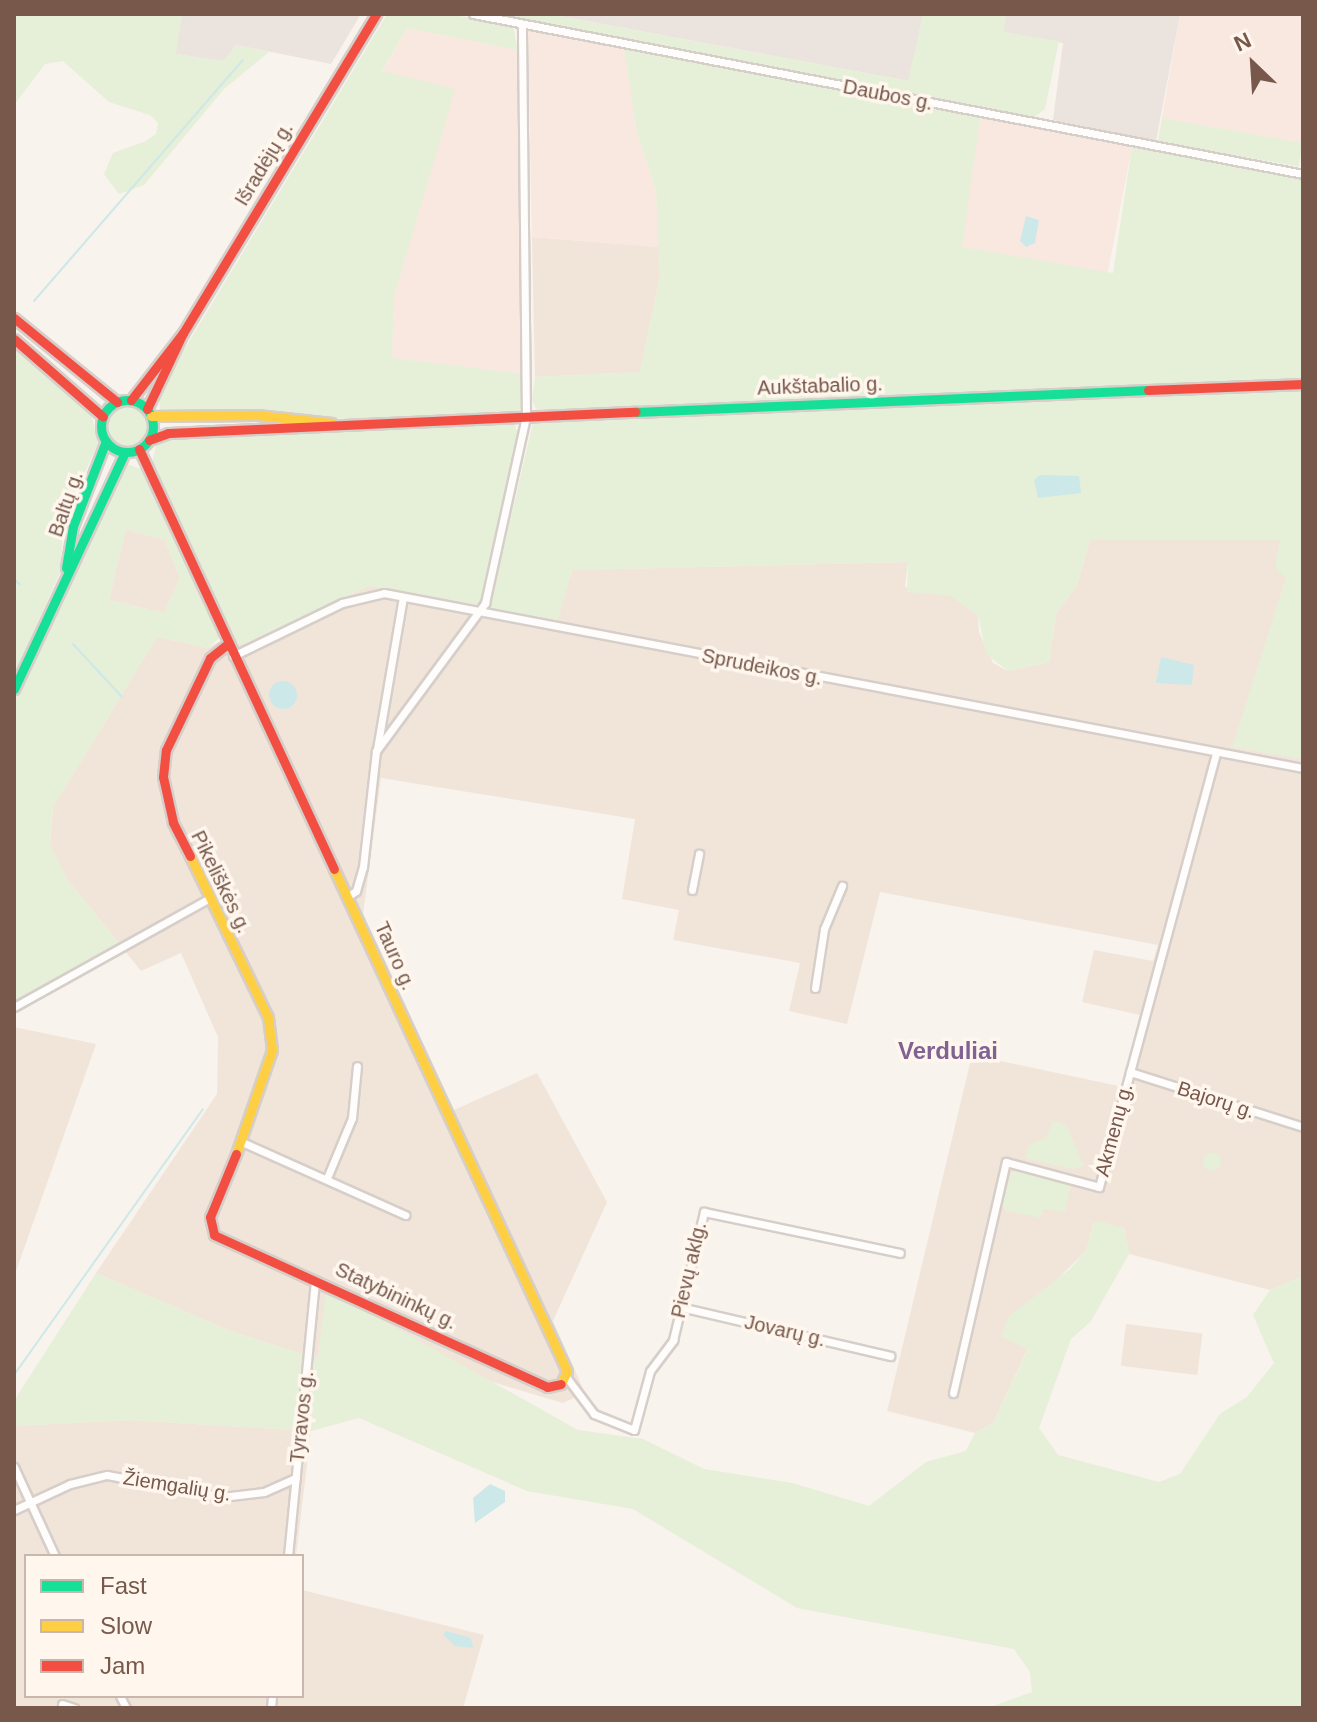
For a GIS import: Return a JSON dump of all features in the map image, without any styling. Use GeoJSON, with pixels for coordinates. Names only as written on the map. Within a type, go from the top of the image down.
{"type":"FeatureCollection","features":[{"type":"Feature","properties":{"kind":"main road","name":"Išradėjų g."},"geometry":{"type":"LineString","coordinates":[[131,400],[183,333],[376,14]]}},
{"type":"Feature","properties":{"kind":"main road"},"geometry":{"type":"LineString","coordinates":[[14,318],[117,402]]}},
{"type":"Feature","properties":{"kind":"main road","name":"Išradėjų g."},"geometry":{"type":"LineString","coordinates":[[149,413],[183,333]]}},
{"type":"Feature","properties":{"kind":"main road"},"geometry":{"type":"LineString","coordinates":[[14,339],[103,417],[106,441],[125,452],[139,449],[149,440],[149,413],[131,400],[117,402],[103,417]]}},
{"type":"Feature","properties":{"kind":"main road","name":"Aukštabalio g."},"geometry":{"type":"LineString","coordinates":[[149,440],[168,433],[339,424],[1303,384]]}},
{"type":"Feature","properties":{"kind":"main road","name":"Aukštabalio g."},"geometry":{"type":"LineString","coordinates":[[149,413],[257,415],[339,424]]}},
{"type":"Feature","properties":{"kind":"main road","name":"Baltų g."},"geometry":{"type":"LineString","coordinates":[[64,579],[73,526],[106,441]]}},
{"type":"Feature","properties":{"kind":"main road","name":"Tauro g."},"geometry":{"type":"LineString","coordinates":[[139,449],[331,865],[350,895],[564,1381]]}},
{"type":"Feature","properties":{"kind":"main road","name":"Baltų g."},"geometry":{"type":"LineString","coordinates":[[14,689],[125,452]]}},
{"type":"Feature","properties":{"kind":"main road","name":"Pikeliškės g."},"geometry":{"type":"LineString","coordinates":[[214,1235],[210,1217],[218,1188],[242,1142],[265,1083],[272,1050],[268,1017],[173,822],[163,777],[166,750],[210,658],[227,644]]}},
{"type":"Feature","properties":{"kind":"main road","name":"Statybininkų g."},"geometry":{"type":"LineString","coordinates":[[214,1235],[316,1278],[547,1387],[564,1381]]}},
{"type":"Feature","properties":{"kind":"street","name":"Daubos g."},"geometry":{"type":"LineString","coordinates":[[473,14],[1303,174]]}},
{"type":"Feature","properties":{"kind":"street"},"geometry":{"type":"LineString","coordinates":[[376,751],[485,603],[526,416],[522,24]]}},
{"type":"Feature","properties":{"kind":"street","name":"Sprudeikos g."},"geometry":{"type":"LineString","coordinates":[[233,656],[369,593],[1303,768]]}},
{"type":"Feature","properties":{"kind":"street"},"geometry":{"type":"LineString","coordinates":[[350,895],[356,891],[363,867],[376,751],[403,597]]}},
{"type":"Feature","properties":{"kind":"street","name":"Akmenų g."},"geometry":{"type":"LineString","coordinates":[[953,1393],[1006,1162],[1099,1187],[1216,752]]}},
{"type":"Feature","properties":{"kind":"street"},"geometry":{"type":"LineString","coordinates":[[692,890],[699,854]]}},
{"type":"Feature","properties":{"kind":"street"},"geometry":{"type":"LineString","coordinates":[[815,988],[824,929],[842,886]]}},
{"type":"Feature","properties":{"kind":"street"},"geometry":{"type":"LineString","coordinates":[[14,1007],[208,899]]}},
{"type":"Feature","properties":{"kind":"street"},"geometry":{"type":"LineString","coordinates":[[327,1178],[352,1118],[357,1066]]}},
{"type":"Feature","properties":{"kind":"street","name":"Bajorų g."},"geometry":{"type":"LineString","coordinates":[[1130,1072],[1303,1127]]}},
{"type":"Feature","properties":{"kind":"street"},"geometry":{"type":"LineString","coordinates":[[242,1142],[405,1215]]}},
{"type":"Feature","properties":{"kind":"street","name":"Pievų aklg."},"geometry":{"type":"LineString","coordinates":[[564,1381],[594,1414],[634,1430],[650,1371],[669,1351],[700,1216],[712,1210],[900,1253]]}},
{"type":"Feature","properties":{"kind":"street","name":"Tyravos g."},"geometry":{"type":"LineString","coordinates":[[288,1554],[316,1278]]}},
{"type":"Feature","properties":{"kind":"street","name":"Jovarų g."},"geometry":{"type":"LineString","coordinates":[[680,1307],[890,1356]]}},
{"type":"Feature","properties":{"kind":"street"},"geometry":{"type":"LineString","coordinates":[[14,1467],[54,1554]]}},
{"type":"Feature","properties":{"kind":"street","name":"Žiemgalių g."},"geometry":{"type":"LineString","coordinates":[[14,1510],[107,1475],[222,1497],[264,1492],[296,1478]]}},
{"type":"Feature","properties":{"kind":"street"},"geometry":{"type":"LineString","coordinates":[[62,1704],[74,1708]]}},
{"type":"Feature","properties":{"kind":"shaded area"},"geometry":{"type":"Polygon","coordinates":[[[182,14],[361,14],[331,64],[236,45],[224,61],[175,54],[182,14]]]}},
{"type":"Feature","properties":{"kind":"shaded area"},"geometry":{"type":"Polygon","coordinates":[[[549,14],[923,14],[909,81],[549,14]]]}},
{"type":"Feature","properties":{"kind":"shaded area"},"geometry":{"type":"Polygon","coordinates":[[[1006,14],[1180,14],[1156,141],[1053,120],[1063,43],[1003,32],[1006,14]]]}},
{"type":"Feature","properties":{"kind":"shaded area"},"geometry":{"type":"Polygon","coordinates":[[[1180,14],[1303,14],[1303,143],[1162,118],[1180,14]]]}},
{"type":"Feature","properties":{"kind":"shaded area"},"geometry":{"type":"Polygon","coordinates":[[[407,28],[518,50],[524,374],[392,358],[394,297],[454,89],[382,72],[407,28]]]}},
{"type":"Feature","properties":{"kind":"shaded area"},"geometry":{"type":"Polygon","coordinates":[[[528,30],[624,48],[637,133],[656,191],[659,247],[532,237],[528,30]]]}},
{"type":"Feature","properties":{"kind":"shaded area"},"geometry":{"type":"Polygon","coordinates":[[[980,117],[1132,147],[1107,275],[955,246],[980,117]]]}},
{"type":"Feature","properties":{"kind":"shaded area"},"geometry":{"type":"Polygon","coordinates":[[[532,237],[659,247],[660,276],[640,372],[535,377],[532,237]]]}},
{"type":"Feature","properties":{"kind":"shaded area"},"geometry":{"type":"Polygon","coordinates":[[[126,529],[165,540],[180,578],[164,613],[109,600],[126,529]]]}},
{"type":"Feature","properties":{"kind":"shaded area"},"geometry":{"type":"Polygon","coordinates":[[[1090,540],[1280,540],[1286,579],[1233,747],[1303,759],[1303,1276],[1270,1290],[1129,1254],[1124,1228],[1093,1224],[1086,1251],[1045,1291],[1028,1348],[993,1423],[975,1433],[887,1411],[972,1055],[1123,1087],[1140,1015],[1082,1002],[1094,950],[1153,961],[1158,945],[880,892],[847,1024],[789,1011],[800,963],[673,940],[679,910],[622,899],[635,819],[381,778],[363,915],[454,1110],[537,1073],[607,1202],[553,1321],[585,1393],[563,1403],[489,1381],[327,1290],[318,1359],[230,1331],[96,1273],[217,1094],[218,1037],[181,953],[141,971],[67,879],[50,845],[53,807],[157,637],[208,648],[218,642],[244,644],[369,586],[557,620],[572,570],[908,562],[905,587],[951,596],[978,615],[979,632],[993,663],[1008,671],[1049,662],[1056,614],[1077,585],[1090,540]]]}},
{"type":"Feature","properties":{"kind":"shaded area"},"geometry":{"type":"Polygon","coordinates":[[[14,1027],[96,1044],[14,1277],[14,1027]]]}},
{"type":"Feature","properties":{"kind":"shaded area"},"geometry":{"type":"Polygon","coordinates":[[[1126,1324],[1202,1333],[1197,1375],[1121,1366],[1126,1324]]]}},
{"type":"Feature","properties":{"kind":"shaded area"},"geometry":{"type":"Polygon","coordinates":[[[130,1420],[311,1431],[296,1554],[24,1554],[24,1698],[304,1698],[304,1590],[484,1635],[463,1708],[14,1708],[14,1426],[130,1420]]]}},
{"type":"Feature","properties":{"kind":"green space"},"geometry":{"type":"Polygon","coordinates":[[[14,14],[182,14],[176,54],[224,61],[236,45],[269,52],[224,89],[144,185],[119,194],[104,174],[113,153],[146,141],[156,134],[158,123],[150,115],[109,102],[63,61],[45,64],[14,105],[14,14]]]}},
{"type":"Feature","properties":{"kind":"green space"},"geometry":{"type":"Polygon","coordinates":[[[449,14],[513,26],[518,50],[407,28],[382,71],[455,89],[394,297],[392,358],[524,374],[523,408],[518,412],[347,419],[242,410],[160,412],[159,391],[386,16],[449,14]]]}},
{"type":"Feature","properties":{"kind":"green space"},"geometry":{"type":"Polygon","coordinates":[[[494,14],[549,14],[908,81],[923,14],[1006,14],[1003,32],[1059,41],[1045,109],[1033,118],[494,14]]]}},
{"type":"Feature","properties":{"kind":"green space"},"geometry":{"type":"Polygon","coordinates":[[[624,48],[980,117],[962,247],[1113,273],[1132,147],[1303,180],[1303,380],[537,411],[532,400],[535,377],[640,372],[660,276],[656,191],[637,133],[624,48]]]}},
{"type":"Feature","properties":{"kind":"green space"},"geometry":{"type":"Polygon","coordinates":[[[1162,118],[1303,143],[1299,166],[1158,142],[1162,118]]]}},
{"type":"Feature","properties":{"kind":"green space"},"geometry":{"type":"Polygon","coordinates":[[[14,343],[91,412],[98,444],[64,517],[60,573],[14,674],[14,343]]]}},
{"type":"Feature","properties":{"kind":"green space"},"geometry":{"type":"Polygon","coordinates":[[[1303,389],[1303,759],[1232,747],[1286,579],[1275,567],[1280,540],[1090,540],[1077,585],[1056,614],[1049,662],[1008,671],[986,654],[978,615],[951,596],[907,592],[908,562],[572,570],[558,620],[490,608],[533,422],[1303,389]]]}},
{"type":"Feature","properties":{"kind":"green space"},"geometry":{"type":"Polygon","coordinates":[[[126,405],[141,411],[147,426],[141,441],[126,447],[111,441],[105,426],[111,411],[126,405]]]}},
{"type":"Feature","properties":{"kind":"green space"},"geometry":{"type":"Polygon","coordinates":[[[514,423],[518,434],[483,599],[476,605],[369,586],[244,644],[231,643],[152,463],[157,441],[176,436],[514,423]]]}},
{"type":"Feature","properties":{"kind":"green space"},"geometry":{"type":"Polygon","coordinates":[[[127,464],[141,469],[164,512],[220,637],[208,648],[157,637],[53,807],[50,845],[67,879],[119,944],[14,1002],[14,700],[118,471],[127,464]],[[126,529],[109,600],[164,613],[180,578],[165,540],[126,529]]]}},
{"type":"Feature","properties":{"kind":"green space"},"geometry":{"type":"Polygon","coordinates":[[[1053,1121],[1066,1125],[1084,1166],[1072,1169],[1025,1158],[1029,1145],[1046,1138],[1053,1121]]]}},
{"type":"Feature","properties":{"kind":"green space"},"geometry":{"type":"Polygon","coordinates":[[[1212,1153],[1221,1162],[1212,1171],[1203,1162],[1212,1153]]]}},
{"type":"Feature","properties":{"kind":"green space"},"geometry":{"type":"Polygon","coordinates":[[[1019,1170],[1071,1185],[1065,1212],[1043,1209],[1041,1218],[1005,1210],[1002,1205],[1011,1173],[1019,1170]]]}},
{"type":"Feature","properties":{"kind":"green space"},"geometry":{"type":"Polygon","coordinates":[[[1099,1221],[1124,1228],[1129,1254],[1091,1321],[1071,1339],[1039,1428],[1058,1455],[1159,1482],[1180,1474],[1220,1414],[1247,1397],[1274,1363],[1253,1315],[1270,1290],[1303,1276],[1303,1708],[988,1708],[1032,1692],[1030,1672],[1014,1649],[797,1608],[633,1509],[527,1491],[359,1418],[311,1431],[130,1420],[14,1426],[14,1401],[96,1273],[230,1331],[318,1359],[326,1289],[578,1430],[643,1439],[704,1469],[792,1483],[869,1506],[926,1462],[966,1451],[975,1433],[993,1423],[1028,1349],[1001,1337],[1009,1316],[1070,1269],[1086,1251],[1093,1223],[1099,1221]]]}},
{"type":"Feature","properties":{"kind":"water"},"geometry":{"type":"Polygon","coordinates":[[[1026,216],[1039,220],[1035,243],[1026,247],[1020,241],[1026,216]]]}},
{"type":"Feature","properties":{"kind":"water"},"geometry":{"type":"Polygon","coordinates":[[[1040,475],[1079,476],[1081,493],[1038,498],[1034,480],[1040,475]]]}},
{"type":"Feature","properties":{"kind":"water"},"geometry":{"type":"Polygon","coordinates":[[[1161,657],[1194,665],[1192,685],[1156,683],[1161,657]]]}},
{"type":"Feature","properties":{"kind":"water"},"geometry":{"type":"Polygon","coordinates":[[[283,681],[293,685],[297,695],[293,705],[283,709],[273,705],[269,695],[273,685],[283,681]]]}},
{"type":"Feature","properties":{"kind":"water"},"geometry":{"type":"Polygon","coordinates":[[[490,1484],[505,1491],[505,1502],[475,1523],[473,1498],[490,1484]]]}},
{"type":"Feature","properties":{"kind":"water"},"geometry":{"type":"Polygon","coordinates":[[[446,1631],[471,1638],[473,1648],[455,1646],[443,1635],[446,1631]]]}},
{"type":"Feature","properties":{"kind":"waterway"},"geometry":{"type":"LineString","coordinates":[[34,301],[243,60]]}},
{"type":"Feature","properties":{"kind":"waterway"},"geometry":{"type":"LineString","coordinates":[[14,579],[20,585]]}},
{"type":"Feature","properties":{"kind":"waterway"},"geometry":{"type":"LineString","coordinates":[[73,644],[122,697]]}},
{"type":"Feature","properties":{"kind":"waterway"},"geometry":{"type":"LineString","coordinates":[[14,1375],[203,1109]]}},
{"type":"Feature","properties":{"kind":"traffic: fast"},"geometry":{"type":"LineString","coordinates":[[636,412],[1148,390]]}},
{"type":"Feature","properties":{"kind":"traffic: fast"},"geometry":{"type":"LineString","coordinates":[[127,400],[145,408],[153,426],[145,444],[127,452],[109,444],[101,426],[109,408],[127,400]]}},
{"type":"Feature","properties":{"kind":"traffic: fast"},"geometry":{"type":"LineString","coordinates":[[66,568],[73,526],[106,441]]}},
{"type":"Feature","properties":{"kind":"traffic: fast"},"geometry":{"type":"LineString","coordinates":[[14,689],[125,452]]}},
{"type":"Feature","properties":{"kind":"traffic: slow"},"geometry":{"type":"LineString","coordinates":[[151,416],[257,415],[332,423]]}},
{"type":"Feature","properties":{"kind":"traffic: slow"},"geometry":{"type":"LineString","coordinates":[[190,856],[268,1017],[272,1050],[236,1154]]}},
{"type":"Feature","properties":{"kind":"traffic: slow"},"geometry":{"type":"LineString","coordinates":[[334,869],[567,1371],[561,1384]]}},
{"type":"Feature","properties":{"kind":"traffic: jam"},"geometry":{"type":"LineString","coordinates":[[147,409],[183,333],[376,14]]}},
{"type":"Feature","properties":{"kind":"traffic: jam"},"geometry":{"type":"LineString","coordinates":[[14,318],[117,402]]}},
{"type":"Feature","properties":{"kind":"traffic: jam"},"geometry":{"type":"LineString","coordinates":[[131,400],[183,333]]}},
{"type":"Feature","properties":{"kind":"traffic: jam"},"geometry":{"type":"LineString","coordinates":[[14,339],[103,417]]}},
{"type":"Feature","properties":{"kind":"traffic: jam"},"geometry":{"type":"LineString","coordinates":[[1148,390],[1303,384]]}},
{"type":"Feature","properties":{"kind":"traffic: jam"},"geometry":{"type":"LineString","coordinates":[[149,440],[168,433],[636,412]]}},
{"type":"Feature","properties":{"kind":"traffic: jam"},"geometry":{"type":"LineString","coordinates":[[139,449],[334,869]]}},
{"type":"Feature","properties":{"kind":"traffic: jam"},"geometry":{"type":"LineString","coordinates":[[190,856],[173,822],[163,777],[166,750],[210,658],[227,644]]}},
{"type":"Feature","properties":{"kind":"traffic: jam"},"geometry":{"type":"LineString","coordinates":[[236,1154],[210,1217],[214,1235],[547,1387],[561,1384]]}},
{"type":"Feature","properties":{"kind":"district","name":"Verduliai"},"geometry":{"type":"Point","coordinates":[948,1051]}}]}
